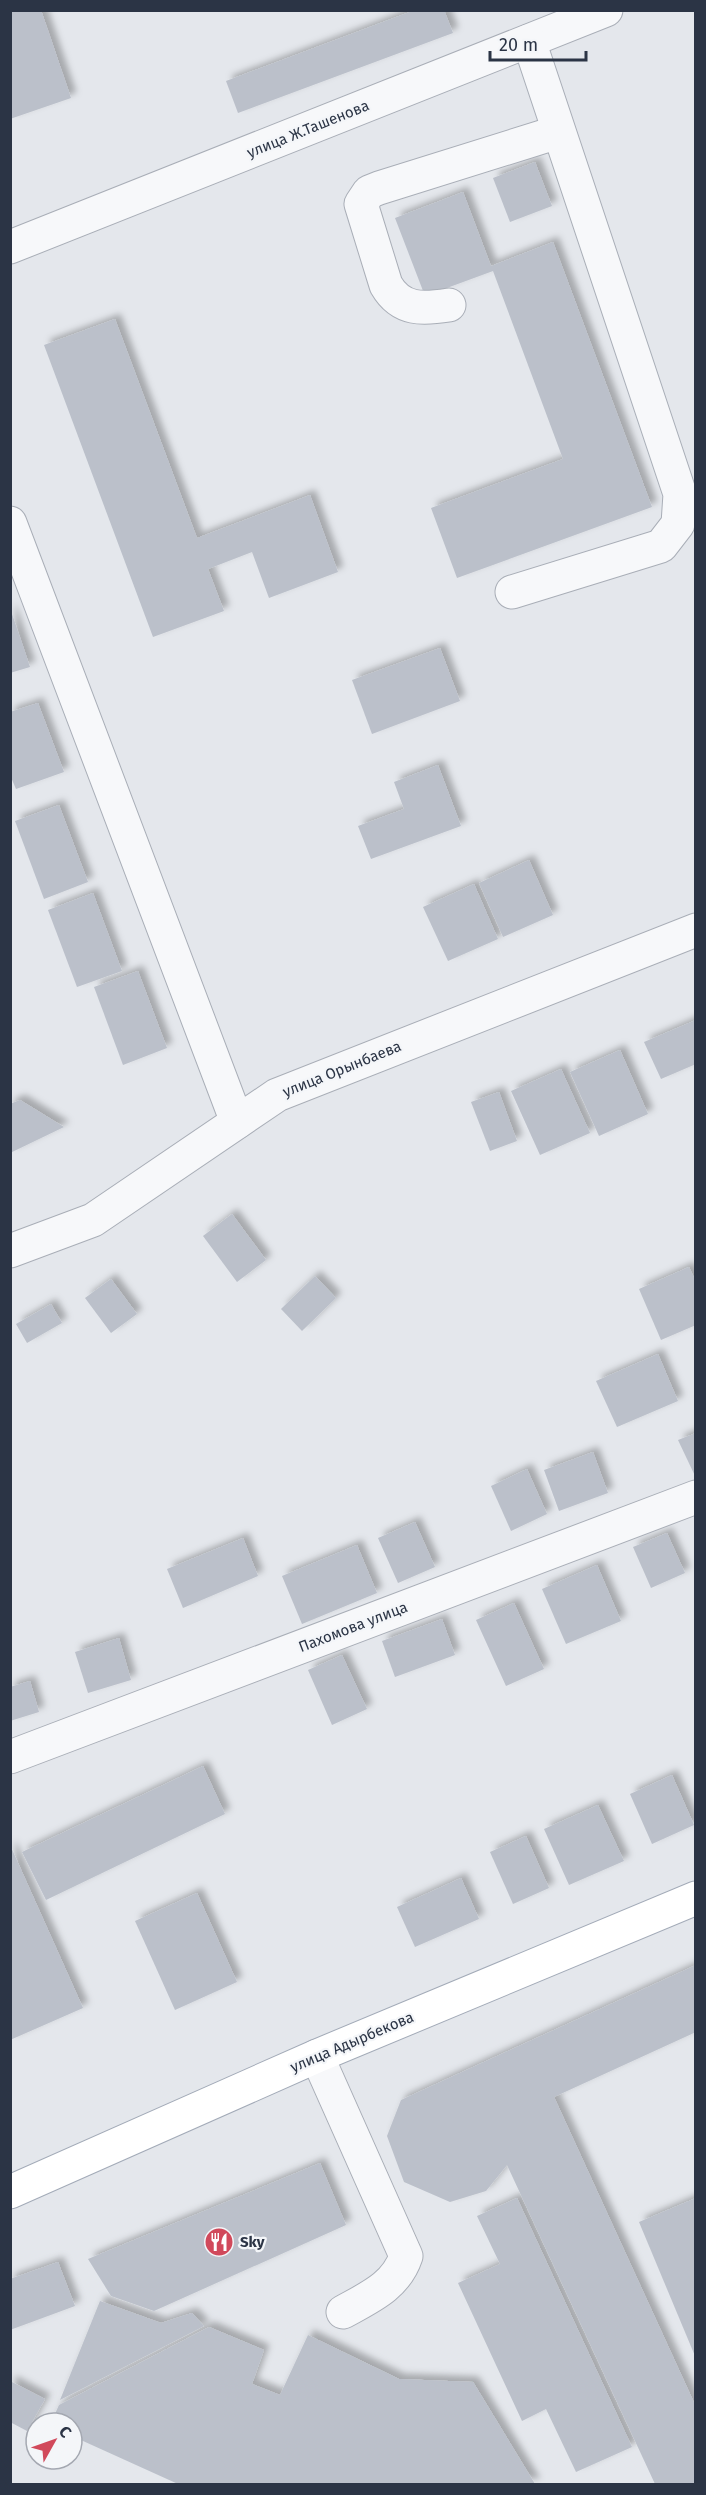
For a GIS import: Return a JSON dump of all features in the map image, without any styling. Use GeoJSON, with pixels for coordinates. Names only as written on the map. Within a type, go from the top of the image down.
{"type":"FeatureCollection","features":[{"type":"Feature","properties":{"kind":"main road","name":"улица Адырбекова"},"geometry":{"type":"LineString","coordinates":[[10,2192],[317,2056],[696,1898]]}},
{"type":"Feature","properties":{"kind":"street","name":"улица Ж.Ташенова"},"geometry":{"type":"LineString","coordinates":[[10,247],[606,10]]}},
{"type":"Feature","properties":{"kind":"street"},"geometry":{"type":"LineString","coordinates":[[512,592],[661,546],[678,524],[681,510],[680,494],[529,42]]}},
{"type":"Feature","properties":{"kind":"street"},"geometry":{"type":"LineString","coordinates":[[449,305],[422,310],[406,305],[393,297],[386,285],[361,204],[364,197],[379,188],[558,132]]}},
{"type":"Feature","properties":{"kind":"street"},"geometry":{"type":"LineString","coordinates":[[10,523],[237,1122]]}},
{"type":"Feature","properties":{"kind":"street","name":"улица Орынбаева"},"geometry":{"type":"LineString","coordinates":[[10,1251],[93,1220],[277,1095],[696,930]]}},
{"type":"Feature","properties":{"kind":"street","name":"Пахомова улица"},"geometry":{"type":"LineString","coordinates":[[10,1757],[696,1497]]}},
{"type":"Feature","properties":{"kind":"street"},"geometry":{"type":"LineString","coordinates":[[317,2056],[406,2256],[400,2272],[392,2281],[344,2312]]}},
{"type":"Feature","properties":{"kind":"building"},"geometry":{"type":"Polygon","coordinates":[[[10,10],[41,10],[71,98],[10,119],[10,10]]]}},
{"type":"Feature","properties":{"kind":"building"},"geometry":{"type":"Polygon","coordinates":[[[415,10],[444,10],[453,33],[238,113],[226,81],[415,10]]]}},
{"type":"Feature","properties":{"kind":"building"},"geometry":{"type":"Polygon","coordinates":[[[535,162],[552,206],[510,222],[493,178],[535,162]]]}},
{"type":"Feature","properties":{"kind":"building"},"geometry":{"type":"Polygon","coordinates":[[[463,192],[491,266],[553,242],[652,507],[457,578],[431,508],[563,459],[493,271],[425,296],[395,218],[463,192]]]}},
{"type":"Feature","properties":{"kind":"building"},"geometry":{"type":"Polygon","coordinates":[[[115,319],[197,538],[310,495],[338,572],[269,598],[252,552],[208,569],[224,611],[153,637],[44,345],[115,319]]]}},
{"type":"Feature","properties":{"kind":"building"},"geometry":{"type":"Polygon","coordinates":[[[10,608],[30,667],[10,673],[10,608]]]}},
{"type":"Feature","properties":{"kind":"building"},"geometry":{"type":"Polygon","coordinates":[[[440,648],[460,701],[372,734],[352,680],[440,648]]]}},
{"type":"Feature","properties":{"kind":"building"},"geometry":{"type":"Polygon","coordinates":[[[38,703],[64,772],[16,789],[10,775],[10,712],[38,703]]]}},
{"type":"Feature","properties":{"kind":"building"},"geometry":{"type":"Polygon","coordinates":[[[438,765],[461,826],[371,859],[358,826],[404,809],[394,782],[438,765]]]}},
{"type":"Feature","properties":{"kind":"building"},"geometry":{"type":"Polygon","coordinates":[[[59,805],[88,882],[44,899],[15,821],[59,805]]]}},
{"type":"Feature","properties":{"kind":"building"},"geometry":{"type":"Polygon","coordinates":[[[529,860],[553,915],[503,937],[479,883],[529,860]]]}},
{"type":"Feature","properties":{"kind":"building"},"geometry":{"type":"Polygon","coordinates":[[[474,884],[498,939],[448,961],[423,907],[474,884]]]}},
{"type":"Feature","properties":{"kind":"building"},"geometry":{"type":"Polygon","coordinates":[[[93,893],[122,971],[77,987],[48,910],[93,893]]]}},
{"type":"Feature","properties":{"kind":"building"},"geometry":{"type":"Polygon","coordinates":[[[138,971],[167,1048],[123,1065],[94,987],[138,971]]]}},
{"type":"Feature","properties":{"kind":"building"},"geometry":{"type":"Polygon","coordinates":[[[696,1020],[696,1064],[661,1079],[644,1042],[696,1020]]]}},
{"type":"Feature","properties":{"kind":"building"},"geometry":{"type":"Polygon","coordinates":[[[620,1050],[648,1114],[599,1136],[570,1072],[620,1050]]]}},
{"type":"Feature","properties":{"kind":"building"},"geometry":{"type":"Polygon","coordinates":[[[561,1069],[590,1133],[540,1155],[511,1091],[561,1069]]]}},
{"type":"Feature","properties":{"kind":"building"},"geometry":{"type":"Polygon","coordinates":[[[499,1092],[517,1141],[490,1151],[471,1102],[499,1092]]]}},
{"type":"Feature","properties":{"kind":"building"},"geometry":{"type":"Polygon","coordinates":[[[20,1100],[64,1127],[10,1153],[10,1104],[20,1100]]]}},
{"type":"Feature","properties":{"kind":"building"},"geometry":{"type":"Polygon","coordinates":[[[232,1214],[266,1260],[237,1282],[203,1236],[232,1214]]]}},
{"type":"Feature","properties":{"kind":"building"},"geometry":{"type":"Polygon","coordinates":[[[689,1267],[696,1282],[696,1325],[661,1340],[639,1289],[689,1267]]]}},
{"type":"Feature","properties":{"kind":"building"},"geometry":{"type":"Polygon","coordinates":[[[315,1276],[336,1298],[302,1331],[281,1309],[315,1276]]]}},
{"type":"Feature","properties":{"kind":"building"},"geometry":{"type":"Polygon","coordinates":[[[111,1279],[137,1314],[111,1333],[85,1298],[111,1279]]]}},
{"type":"Feature","properties":{"kind":"building"},"geometry":{"type":"Polygon","coordinates":[[[51,1304],[62,1323],[27,1343],[16,1324],[51,1304]]]}},
{"type":"Feature","properties":{"kind":"building"},"geometry":{"type":"Polygon","coordinates":[[[658,1354],[678,1401],[617,1427],[596,1381],[658,1354]]]}},
{"type":"Feature","properties":{"kind":"building"},"geometry":{"type":"Polygon","coordinates":[[[696,1433],[696,1478],[678,1440],[696,1433]]]}},
{"type":"Feature","properties":{"kind":"building"},"geometry":{"type":"Polygon","coordinates":[[[593,1452],[608,1493],[559,1511],[544,1470],[593,1452]]]}},
{"type":"Feature","properties":{"kind":"building"},"geometry":{"type":"Polygon","coordinates":[[[527,1469],[547,1514],[511,1531],[491,1486],[527,1469]]]}},
{"type":"Feature","properties":{"kind":"building"},"geometry":{"type":"Polygon","coordinates":[[[415,1522],[435,1567],[398,1583],[378,1538],[415,1522]]]}},
{"type":"Feature","properties":{"kind":"building"},"geometry":{"type":"Polygon","coordinates":[[[667,1533],[685,1573],[651,1588],[633,1547],[667,1533]]]}},
{"type":"Feature","properties":{"kind":"building"},"geometry":{"type":"Polygon","coordinates":[[[243,1538],[258,1576],[183,1608],[167,1569],[243,1538]]]}},
{"type":"Feature","properties":{"kind":"building"},"geometry":{"type":"Polygon","coordinates":[[[357,1545],[377,1593],[302,1624],[282,1576],[357,1545]]]}},
{"type":"Feature","properties":{"kind":"building"},"geometry":{"type":"Polygon","coordinates":[[[597,1565],[621,1621],[566,1644],[542,1589],[597,1565]]]}},
{"type":"Feature","properties":{"kind":"building"},"geometry":{"type":"Polygon","coordinates":[[[514,1603],[544,1669],[506,1686],[476,1620],[514,1603]]]}},
{"type":"Feature","properties":{"kind":"building"},"geometry":{"type":"Polygon","coordinates":[[[442,1619],[455,1655],[395,1677],[382,1641],[442,1619]]]}},
{"type":"Feature","properties":{"kind":"building"},"geometry":{"type":"Polygon","coordinates":[[[119,1638],[131,1680],[88,1693],[75,1652],[119,1638]]]}},
{"type":"Feature","properties":{"kind":"building"},"geometry":{"type":"Polygon","coordinates":[[[342,1655],[367,1709],[332,1725],[308,1670],[342,1655]]]}},
{"type":"Feature","properties":{"kind":"building"},"geometry":{"type":"Polygon","coordinates":[[[30,1681],[39,1712],[10,1721],[10,1687],[30,1681]]]}},
{"type":"Feature","properties":{"kind":"building"},"geometry":{"type":"Polygon","coordinates":[[[203,1766],[225,1814],[46,1900],[22,1852],[203,1766]]]}},
{"type":"Feature","properties":{"kind":"building"},"geometry":{"type":"Polygon","coordinates":[[[672,1775],[694,1825],[652,1844],[630,1794],[672,1775]]]}},
{"type":"Feature","properties":{"kind":"building"},"geometry":{"type":"Polygon","coordinates":[[[598,1805],[624,1861],[569,1885],[544,1829],[598,1805]]]}},
{"type":"Feature","properties":{"kind":"building"},"geometry":{"type":"Polygon","coordinates":[[[526,1836],[549,1888],[513,1904],[490,1852],[526,1836]]]}},
{"type":"Feature","properties":{"kind":"building"},"geometry":{"type":"Polygon","coordinates":[[[10,1845],[83,2008],[10,2040],[10,1845]]]}},
{"type":"Feature","properties":{"kind":"building"},"geometry":{"type":"Polygon","coordinates":[[[461,1878],[479,1919],[415,1947],[397,1907],[461,1878]]]}},
{"type":"Feature","properties":{"kind":"building"},"geometry":{"type":"Polygon","coordinates":[[[197,1893],[237,1982],[175,2010],[135,1921],[197,1893]]]}},
{"type":"Feature","properties":{"kind":"building"},"geometry":{"type":"Polygon","coordinates":[[[696,1965],[696,2032],[554,2097],[696,2407],[696,2484],[655,2484],[507,2165],[486,2191],[450,2202],[404,2182],[387,2136],[401,2100],[696,1965]]]}},
{"type":"Feature","properties":{"kind":"building","name":"Sky"},"geometry":{"type":"Polygon","coordinates":[[[320,2163],[346,2225],[154,2311],[111,2296],[88,2259],[320,2163]]]}},
{"type":"Feature","properties":{"kind":"building"},"geometry":{"type":"Polygon","coordinates":[[[517,2198],[632,2447],[576,2472],[546,2409],[522,2421],[458,2283],[500,2264],[477,2216],[517,2198]]]}},
{"type":"Feature","properties":{"kind":"building"},"geometry":{"type":"Polygon","coordinates":[[[696,2198],[696,2356],[695,2356],[639,2222],[696,2198]]]}},
{"type":"Feature","properties":{"kind":"building"},"geometry":{"type":"Polygon","coordinates":[[[58,2262],[75,2306],[10,2330],[10,2279],[58,2262]]]}},
{"type":"Feature","properties":{"kind":"building"},"geometry":{"type":"Polygon","coordinates":[[[100,2301],[161,2323],[192,2313],[204,2326],[60,2400],[100,2301]]]}},
{"type":"Feature","properties":{"kind":"building"},"geometry":{"type":"Polygon","coordinates":[[[209,2327],[264,2350],[252,2384],[280,2395],[308,2335],[399,2379],[473,2382],[535,2484],[178,2484],[84,2441],[84,2411],[56,2411],[59,2405],[209,2327]]]}},
{"type":"Feature","properties":{"kind":"building"},"geometry":{"type":"Polygon","coordinates":[[[10,2381],[45,2399],[38,2411],[24,2411],[24,2429],[10,2422],[10,2381]]]}},
{"type":"Feature","properties":{"kind":"place","name":"Sky"},"geometry":{"type":"Point","coordinates":[219,2242]}}]}
